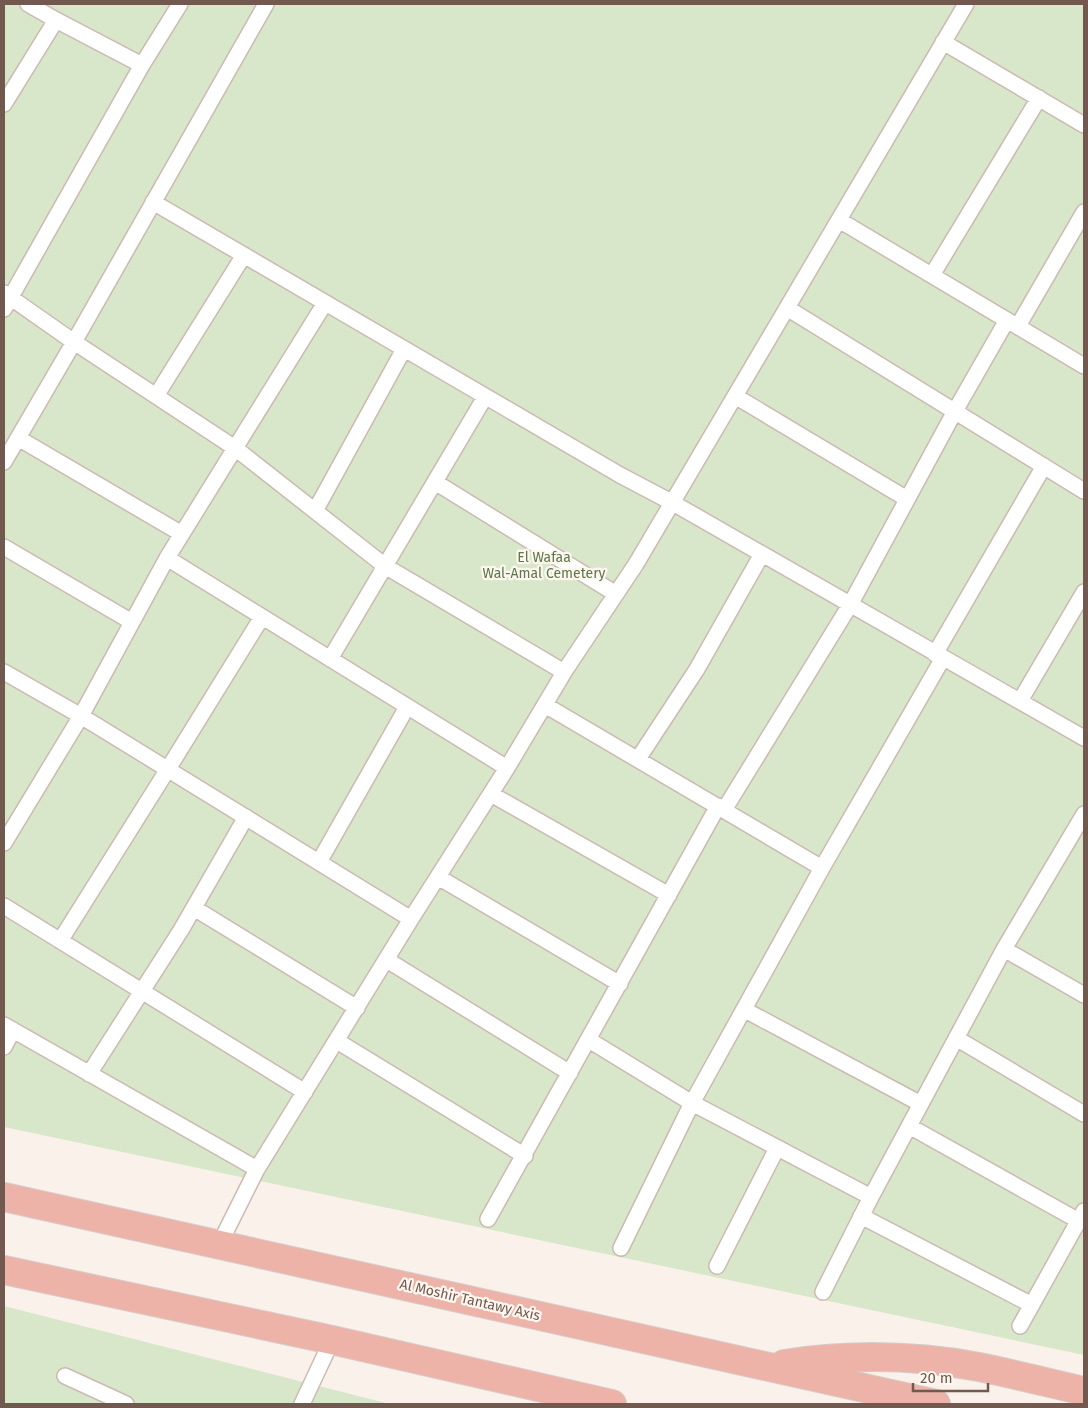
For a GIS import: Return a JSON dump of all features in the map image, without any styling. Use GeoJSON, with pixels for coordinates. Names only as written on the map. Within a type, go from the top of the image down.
{"type":"FeatureCollection","features":[{"type":"Feature","properties":{"kind":"highway","name":"Al Moshir Tantawy Axis"},"geometry":{"type":"LineString","coordinates":[[4,1196],[936,1404]]}},
{"type":"Feature","properties":{"kind":"highway"},"geometry":{"type":"LineString","coordinates":[[4,1270],[332,1340],[612,1404]]}},
{"type":"Feature","properties":{"kind":"highway"},"geometry":{"type":"LineString","coordinates":[[766,1367],[851,1357],[902,1358],[979,1367],[1084,1391]]}},
{"type":"Feature","properties":{"kind":"lane"},"geometry":{"type":"LineString","coordinates":[[28,4],[142,65]]}},
{"type":"Feature","properties":{"kind":"lane"},"geometry":{"type":"LineString","coordinates":[[180,4],[142,65],[6,299],[235,448],[385,566],[564,672]]}},
{"type":"Feature","properties":{"kind":"lane"},"geometry":{"type":"LineString","coordinates":[[4,462],[266,4]]}},
{"type":"Feature","properties":{"kind":"lane"},"geometry":{"type":"LineString","coordinates":[[220,1243],[257,1169],[411,919],[491,794],[564,672],[673,503],[966,4]]}},
{"type":"Feature","properties":{"kind":"lane"},"geometry":{"type":"LineString","coordinates":[[4,104],[56,20]]}},
{"type":"Feature","properties":{"kind":"lane"},"geometry":{"type":"LineString","coordinates":[[943,42],[1084,125]]}},
{"type":"Feature","properties":{"kind":"lane"},"geometry":{"type":"LineString","coordinates":[[932,275],[1039,98]]}},
{"type":"Feature","properties":{"kind":"lane"},"geometry":{"type":"LineString","coordinates":[[153,202],[620,476],[673,503],[1084,738]]}},
{"type":"Feature","properties":{"kind":"lane"},"geometry":{"type":"LineString","coordinates":[[488,1219],[525,1156],[669,895],[721,808],[850,604],[955,411],[1084,212]]}},
{"type":"Feature","properties":{"kind":"lane"},"geometry":{"type":"LineString","coordinates":[[839,220],[1084,366]]}},
{"type":"Feature","properties":{"kind":"lane"},"geometry":{"type":"LineString","coordinates":[[156,396],[244,255]]}},
{"type":"Feature","properties":{"kind":"lane"},"geometry":{"type":"LineString","coordinates":[[4,843],[81,716],[166,558],[325,303]]}},
{"type":"Feature","properties":{"kind":"lane"},"geometry":{"type":"LineString","coordinates":[[787,308],[1084,491]]}},
{"type":"Feature","properties":{"kind":"lane"},"geometry":{"type":"LineString","coordinates":[[315,511],[404,349]]}},
{"type":"Feature","properties":{"kind":"lane"},"geometry":{"type":"LineString","coordinates":[[735,396],[907,499]]}},
{"type":"Feature","properties":{"kind":"lane"},"geometry":{"type":"LineString","coordinates":[[330,659],[485,397]]}},
{"type":"Feature","properties":{"kind":"lane"},"geometry":{"type":"LineString","coordinates":[[18,438],[182,534]]}},
{"type":"Feature","properties":{"kind":"lane"},"geometry":{"type":"LineString","coordinates":[[621,1248],[692,1103],[1044,466]]}},
{"type":"Feature","properties":{"kind":"lane"},"geometry":{"type":"LineString","coordinates":[[435,482],[616,594]]}},
{"type":"Feature","properties":{"kind":"lane"},"geometry":{"type":"LineString","coordinates":[[4,547],[132,622]]}},
{"type":"Feature","properties":{"kind":"lane"},"geometry":{"type":"LineString","coordinates":[[638,759],[697,669],[762,554]]}},
{"type":"Feature","properties":{"kind":"lane"},"geometry":{"type":"LineString","coordinates":[[166,558],[507,768]]}},
{"type":"Feature","properties":{"kind":"lane"},"geometry":{"type":"LineString","coordinates":[[1020,701],[1084,592]]}},
{"type":"Feature","properties":{"kind":"lane"},"geometry":{"type":"LineString","coordinates":[[60,941],[262,617]]}},
{"type":"Feature","properties":{"kind":"lane"},"geometry":{"type":"LineString","coordinates":[[4,672],[81,716],[411,919]]}},
{"type":"Feature","properties":{"kind":"lane"},"geometry":{"type":"LineString","coordinates":[[545,704],[822,868]]}},
{"type":"Feature","properties":{"kind":"lane"},"geometry":{"type":"LineString","coordinates":[[319,862],[407,707]]}},
{"type":"Feature","properties":{"kind":"lane"},"geometry":{"type":"LineString","coordinates":[[491,794],[669,895]]}},
{"type":"Feature","properties":{"kind":"lane"},"geometry":{"type":"LineString","coordinates":[[823,1292],[871,1197],[1004,949],[1084,814]]}},
{"type":"Feature","properties":{"kind":"lane"},"geometry":{"type":"LineString","coordinates":[[89,1074],[194,908],[246,817]]}},
{"type":"Feature","properties":{"kind":"lane"},"geometry":{"type":"LineString","coordinates":[[438,877],[620,984]]}},
{"type":"Feature","properties":{"kind":"lane"},"geometry":{"type":"LineString","coordinates":[[4,906],[305,1092]]}},
{"type":"Feature","properties":{"kind":"lane"},"geometry":{"type":"LineString","coordinates":[[194,908],[357,1008]]}},
{"type":"Feature","properties":{"kind":"lane"},"geometry":{"type":"LineString","coordinates":[[1004,949],[1084,995]]}},
{"type":"Feature","properties":{"kind":"lane"},"geometry":{"type":"LineString","coordinates":[[387,960],[570,1073]]}},
{"type":"Feature","properties":{"kind":"lane"},"geometry":{"type":"LineString","coordinates":[[745,1010],[921,1104]]}},
{"type":"Feature","properties":{"kind":"lane"},"geometry":{"type":"LineString","coordinates":[[4,1047],[8,1028],[257,1169]]}},
{"type":"Feature","properties":{"kind":"lane"},"geometry":{"type":"LineString","coordinates":[[956,1038],[1084,1114]]}},
{"type":"Feature","properties":{"kind":"lane"},"geometry":{"type":"LineString","coordinates":[[589,1040],[692,1103],[871,1197]]}},
{"type":"Feature","properties":{"kind":"lane"},"geometry":{"type":"LineString","coordinates":[[337,1041],[525,1156]]}},
{"type":"Feature","properties":{"kind":"lane"},"geometry":{"type":"LineString","coordinates":[[909,1126],[1082,1216],[1020,1326]]}},
{"type":"Feature","properties":{"kind":"lane"},"geometry":{"type":"LineString","coordinates":[[717,1266],[777,1148]]}},
{"type":"Feature","properties":{"kind":"lane"},"geometry":{"type":"LineString","coordinates":[[861,1216],[1032,1305]]}},
{"type":"Feature","properties":{"kind":"lane"},"geometry":{"type":"LineString","coordinates":[[302,1404],[332,1340]]}},
{"type":"Feature","properties":{"kind":"lane"},"geometry":{"type":"LineString","coordinates":[[65,1376],[119,1403]]}},
{"type":"Feature","properties":{"kind":"green space","name":"El Wafaa Wal-Amal Cemetery"},"geometry":{"type":"Polygon","coordinates":[[[4,4],[1084,4],[1084,1355],[4,1127],[4,4]]]}},
{"type":"Feature","properties":{"kind":"green space"},"geometry":{"type":"Polygon","coordinates":[[[4,1306],[390,1404],[4,1404],[4,1306]]]}}]}
